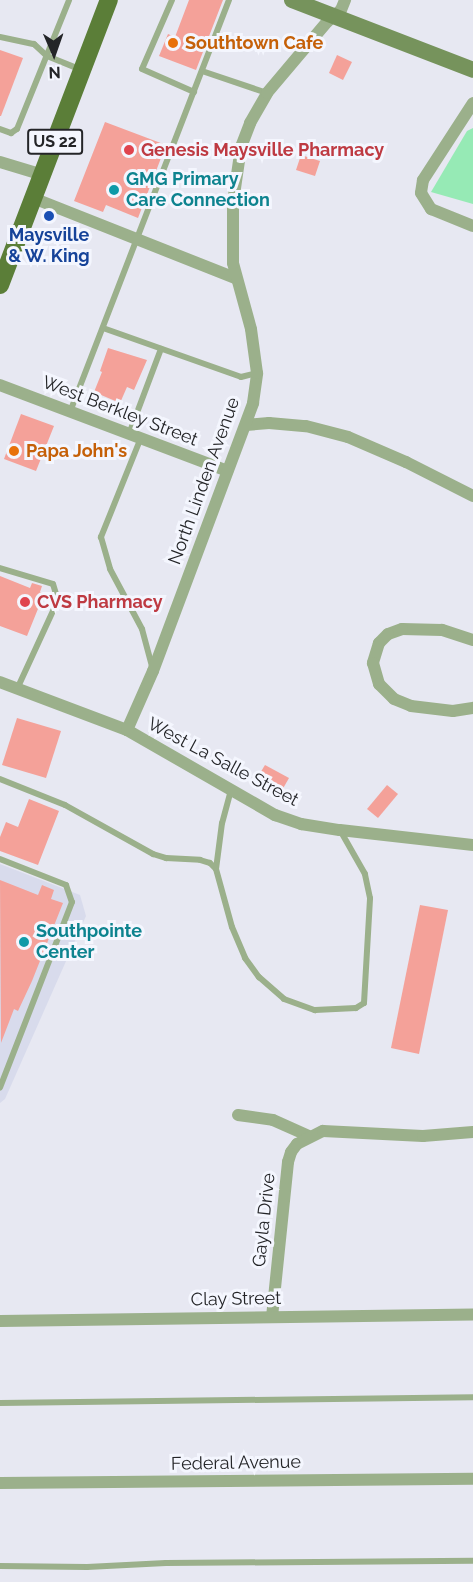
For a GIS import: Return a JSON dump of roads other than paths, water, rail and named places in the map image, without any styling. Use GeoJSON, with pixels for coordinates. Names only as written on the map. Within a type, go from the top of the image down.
{"type":"FeatureCollection","features":[{"type":"Feature","properties":{"kind":"main road","name":"US 22"},"geometry":{"type":"LineString","coordinates":[[0,285],[10,248],[43,175],[110,0]]}},
{"type":"Feature","properties":{"kind":"street"},"geometry":{"type":"LineString","coordinates":[[292,0],[473,70]]}},
{"type":"Feature","properties":{"kind":"street","name":"North Linden Avenue"},"geometry":{"type":"LineString","coordinates":[[127,730],[153,671],[253,403],[257,373],[251,329],[235,278],[232,219],[238,163],[250,123],[267,93],[341,10],[345,0]]}},
{"type":"Feature","properties":{"kind":"street"},"geometry":{"type":"LineString","coordinates":[[473,103],[423,180],[420,193],[431,209],[473,226]]}},
{"type":"Feature","properties":{"kind":"street"},"geometry":{"type":"LineString","coordinates":[[0,162],[43,175]]}},
{"type":"Feature","properties":{"kind":"street"},"geometry":{"type":"LineString","coordinates":[[33,198],[235,278]]}},
{"type":"Feature","properties":{"kind":"street","name":"West Berkley Street"},"geometry":{"type":"LineString","coordinates":[[0,385],[227,471]]}},
{"type":"Feature","properties":{"kind":"street"},"geometry":{"type":"LineString","coordinates":[[246,425],[269,423],[306,426],[348,437],[406,462],[473,496]]}},
{"type":"Feature","properties":{"kind":"street"},"geometry":{"type":"LineString","coordinates":[[473,640],[442,630],[402,629],[388,634],[379,644],[373,663],[379,684],[394,699],[411,706],[453,711],[473,708]]}},
{"type":"Feature","properties":{"kind":"street","name":"West La Salle Street"},"geometry":{"type":"LineString","coordinates":[[0,682],[127,730],[275,815],[301,824],[473,845]]}},
{"type":"Feature","properties":{"kind":"street"},"geometry":{"type":"LineString","coordinates":[[238,1115],[273,1120],[309,1136],[323,1131],[338,1130],[423,1136],[473,1132]]}},
{"type":"Feature","properties":{"kind":"street","name":"Gayla Drive"},"geometry":{"type":"LineString","coordinates":[[272,1317],[288,1162],[297,1144],[309,1136]]}},
{"type":"Feature","properties":{"kind":"street","name":"Clay Street"},"geometry":{"type":"LineString","coordinates":[[0,1321],[473,1314]]}},
{"type":"Feature","properties":{"kind":"street","name":"Federal Avenue"},"geometry":{"type":"LineString","coordinates":[[0,1483],[473,1479]]}},
{"type":"Feature","properties":{"kind":"lane"},"geometry":{"type":"LineString","coordinates":[[0,129],[11,133],[17,129],[69,0]]}},
{"type":"Feature","properties":{"kind":"lane"},"geometry":{"type":"LineString","coordinates":[[172,0],[142,69],[194,92]]}},
{"type":"Feature","properties":{"kind":"lane"},"geometry":{"type":"LineString","coordinates":[[70,412],[229,0]]}},
{"type":"Feature","properties":{"kind":"lane"},"geometry":{"type":"LineString","coordinates":[[0,37],[34,44],[47,56],[82,70]]}},
{"type":"Feature","properties":{"kind":"lane"},"geometry":{"type":"LineString","coordinates":[[202,71],[267,93]]}},
{"type":"Feature","properties":{"kind":"lane"},"geometry":{"type":"LineString","coordinates":[[103,328],[241,377],[257,373]]}},
{"type":"Feature","properties":{"kind":"lane"},"geometry":{"type":"LineString","coordinates":[[153,671],[142,629],[124,590],[110,569],[101,537],[161,349]]}},
{"type":"Feature","properties":{"kind":"lane"},"geometry":{"type":"LineString","coordinates":[[0,568],[53,584],[58,600],[17,688]]}},
{"type":"Feature","properties":{"kind":"lane"},"geometry":{"type":"LineString","coordinates":[[0,778],[65,805],[153,854],[166,858],[200,860],[210,863],[216,869]]}},
{"type":"Feature","properties":{"kind":"lane"},"geometry":{"type":"LineString","coordinates":[[231,790],[222,823],[216,869],[232,927],[244,958],[259,977],[284,999],[315,1010],[356,1008],[364,1003],[370,898],[365,874],[340,830]]}},
{"type":"Feature","properties":{"kind":"lane"},"geometry":{"type":"LineString","coordinates":[[0,859],[66,885],[72,902],[0,1088]]}},
{"type":"Feature","properties":{"kind":"lane"},"geometry":{"type":"LineString","coordinates":[[0,1403],[473,1397]]}},
{"type":"Feature","properties":{"kind":"lane"},"geometry":{"type":"LineString","coordinates":[[0,1566],[87,1568],[166,1563],[473,1561]]}},
{"type":"Feature","properties":{"kind":"place","name":"Southtown Cafe"},"geometry":{"type":"Point","coordinates":[173,43]}},
{"type":"Feature","properties":{"kind":"place","name":"Genesis Maysville Pharmacy"},"geometry":{"type":"Point","coordinates":[129,150]}},
{"type":"Feature","properties":{"kind":"place","name":"GMG Primary Care Connection"},"geometry":{"type":"Point","coordinates":[114,190]}},
{"type":"Feature","properties":{"kind":"place","name":"Maysville & W. King"},"geometry":{"type":"Point","coordinates":[49,216]}},
{"type":"Feature","properties":{"kind":"place","name":"Papa John's"},"geometry":{"type":"Point","coordinates":[14,451]}},
{"type":"Feature","properties":{"kind":"place","name":"CVS Pharmacy"},"geometry":{"type":"Point","coordinates":[25,602]}},
{"type":"Feature","properties":{"kind":"place","name":"Southpointe Center"},"geometry":{"type":"Point","coordinates":[24,942]}}]}
